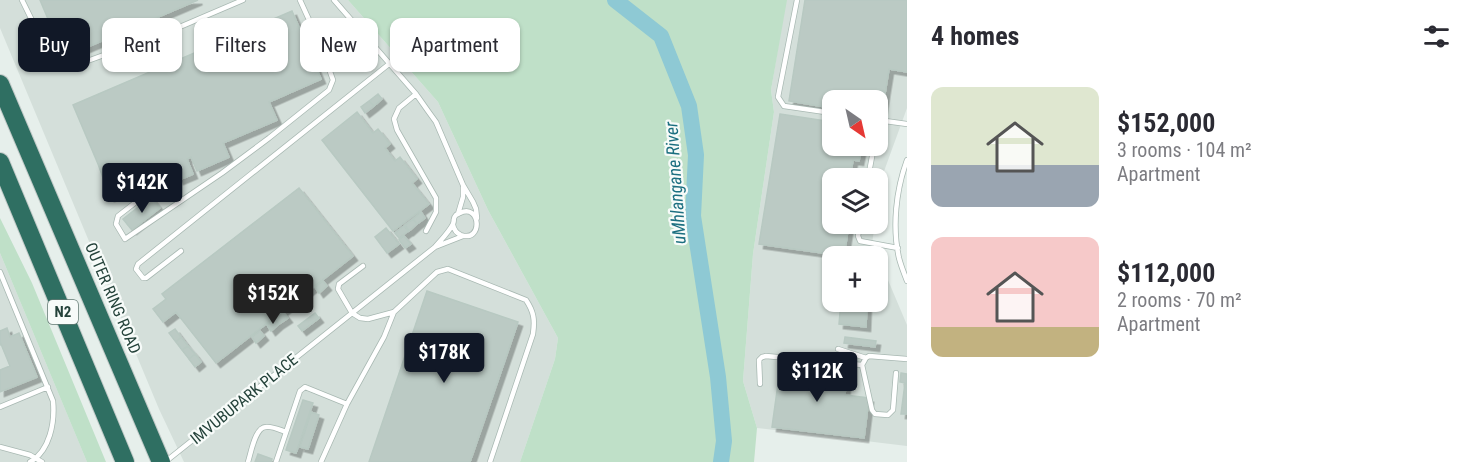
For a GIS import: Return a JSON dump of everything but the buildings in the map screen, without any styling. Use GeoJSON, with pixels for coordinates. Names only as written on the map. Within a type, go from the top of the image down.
{"type":"FeatureCollection","features":[{"type":"Feature","properties":{"kind":"highway","name":"OUTER RING ROAD"},"geometry":{"type":"LineString","coordinates":[[0,84],[161,462]]}},
{"type":"Feature","properties":{"kind":"highway","name":"N2"},"geometry":{"type":"LineString","coordinates":[[0,162],[125,462]]}},
{"type":"Feature","properties":{"kind":"lane"},"geometry":{"type":"LineString","coordinates":[[22,0],[31,18]]}},
{"type":"Feature","properties":{"kind":"lane"},"geometry":{"type":"LineString","coordinates":[[90,60],[243,0]]}},
{"type":"Feature","properties":{"kind":"lane"},"geometry":{"type":"LineString","coordinates":[[172,174],[118,216],[116,224],[125,239],[222,173],[329,90],[333,80],[300,0]]}},
{"type":"Feature","properties":{"kind":"lane"},"geometry":{"type":"LineString","coordinates":[[334,0],[416,93],[436,122],[476,209],[477,221]]}},
{"type":"Feature","properties":{"kind":"lane"},"geometry":{"type":"LineString","coordinates":[[797,0],[778,97],[784,106],[822,112]]}},
{"type":"Feature","properties":{"kind":"lane"},"geometry":{"type":"LineString","coordinates":[[181,252],[146,278],[143,278],[136,269],[138,264],[389,64]]}},
{"type":"Feature","properties":{"kind":"lane"},"geometry":{"type":"LineString","coordinates":[[416,93],[399,108],[394,119],[397,130],[436,198],[436,212],[426,231]]}},
{"type":"Feature","properties":{"kind":"lane"},"geometry":{"type":"LineString","coordinates":[[888,121],[907,124]]}},
{"type":"Feature","properties":{"kind":"lane"},"geometry":{"type":"LineString","coordinates":[[907,160],[899,192],[896,225],[900,259],[907,280]]}},
{"type":"Feature","properties":{"kind":"lane","name":"IMVUBUPARK PLACE"},"geometry":{"type":"LineString","coordinates":[[165,462],[435,247],[453,225],[458,214],[463,197],[463,185]]}},
{"type":"Feature","properties":{"kind":"lane"},"geometry":{"type":"LineString","coordinates":[[458,214],[465,211],[470,212],[477,221]]}},
{"type":"Feature","properties":{"kind":"lane","name":"IMVUBUPARK PLACE"},"geometry":{"type":"LineString","coordinates":[[435,247],[471,235],[476,229],[477,221]]}},
{"type":"Feature","properties":{"kind":"lane"},"geometry":{"type":"LineString","coordinates":[[453,225],[456,232],[463,236]]}},
{"type":"Feature","properties":{"kind":"lane"},"geometry":{"type":"LineString","coordinates":[[858,234],[860,241],[898,248]]}},
{"type":"Feature","properties":{"kind":"lane"},"geometry":{"type":"LineString","coordinates":[[363,266],[338,286],[338,291],[352,313],[360,318],[368,319],[394,312]]}},
{"type":"Feature","properties":{"kind":"lane"},"geometry":{"type":"LineString","coordinates":[[321,462],[347,404],[384,338],[394,312],[437,272],[448,269],[526,300],[535,322],[490,462]]}},
{"type":"Feature","properties":{"kind":"lane"},"geometry":{"type":"LineString","coordinates":[[0,272],[54,401],[51,432],[36,459],[30,462]]}},
{"type":"Feature","properties":{"kind":"lane"},"geometry":{"type":"LineString","coordinates":[[838,349],[866,358],[869,356],[907,359]]}},
{"type":"Feature","properties":{"kind":"lane"},"geometry":{"type":"LineString","coordinates":[[760,384],[759,360],[766,356],[862,365]]}},
{"type":"Feature","properties":{"kind":"lane"},"geometry":{"type":"LineString","coordinates":[[866,358],[862,365],[872,410],[875,414],[888,415],[893,410],[896,373]]}},
{"type":"Feature","properties":{"kind":"lane"},"geometry":{"type":"LineString","coordinates":[[0,407],[48,387]]}},
{"type":"Feature","properties":{"kind":"lane"},"geometry":{"type":"LineString","coordinates":[[276,462],[303,388],[347,404]]}},
{"type":"Feature","properties":{"kind":"lane"},"geometry":{"type":"LineString","coordinates":[[248,462],[256,434],[262,428],[286,432]]}},
{"type":"Feature","properties":{"kind":"lane"},"geometry":{"type":"LineString","coordinates":[[0,447],[18,451],[42,462]]}},
{"type":"Feature","properties":{"kind":"shaded area"},"geometry":{"type":"Polygon","coordinates":[[[0,0],[348,0],[364,18],[300,18],[300,72],[378,72],[378,34],[390,48],[390,72],[412,72],[438,102],[488,210],[558,338],[555,359],[520,462],[184,462],[159,409],[18,72],[90,72],[90,18],[18,18],[18,71],[0,28],[0,0]]]}},
{"type":"Feature","properties":{"kind":"shaded area"},"geometry":{"type":"Polygon","coordinates":[[[786,0],[907,0],[907,108],[885,168],[822,168],[822,234],[873,234],[872,246],[822,246],[822,312],[888,312],[888,280],[907,325],[907,446],[757,428],[743,381],[753,254],[774,112],[771,90],[786,0]]]}},
{"type":"Feature","properties":{"kind":"shaded area"},"geometry":{"type":"Polygon","coordinates":[[[0,253],[80,445],[87,462],[0,462],[0,253]]]}},
{"type":"Feature","properties":{"kind":"green space"},"geometry":{"type":"Polygon","coordinates":[[[348,0],[787,0],[771,90],[774,112],[753,254],[743,381],[757,428],[754,462],[520,462],[555,359],[558,338],[488,210],[438,102],[412,72],[520,72],[520,18],[390,18],[390,48],[378,34],[378,18],[364,18],[348,0]]]}},
{"type":"Feature","properties":{"kind":"green space"},"geometry":{"type":"Polygon","coordinates":[[[0,218],[32,283],[106,462],[87,462],[0,253],[0,218]]]}},
{"type":"Feature","properties":{"kind":"waterway","name":"uMhlangane River"},"geometry":{"type":"LineString","coordinates":[[615,0],[661,36],[689,106],[696,155],[693,216],[718,377],[724,441],[721,462]]}}]}
